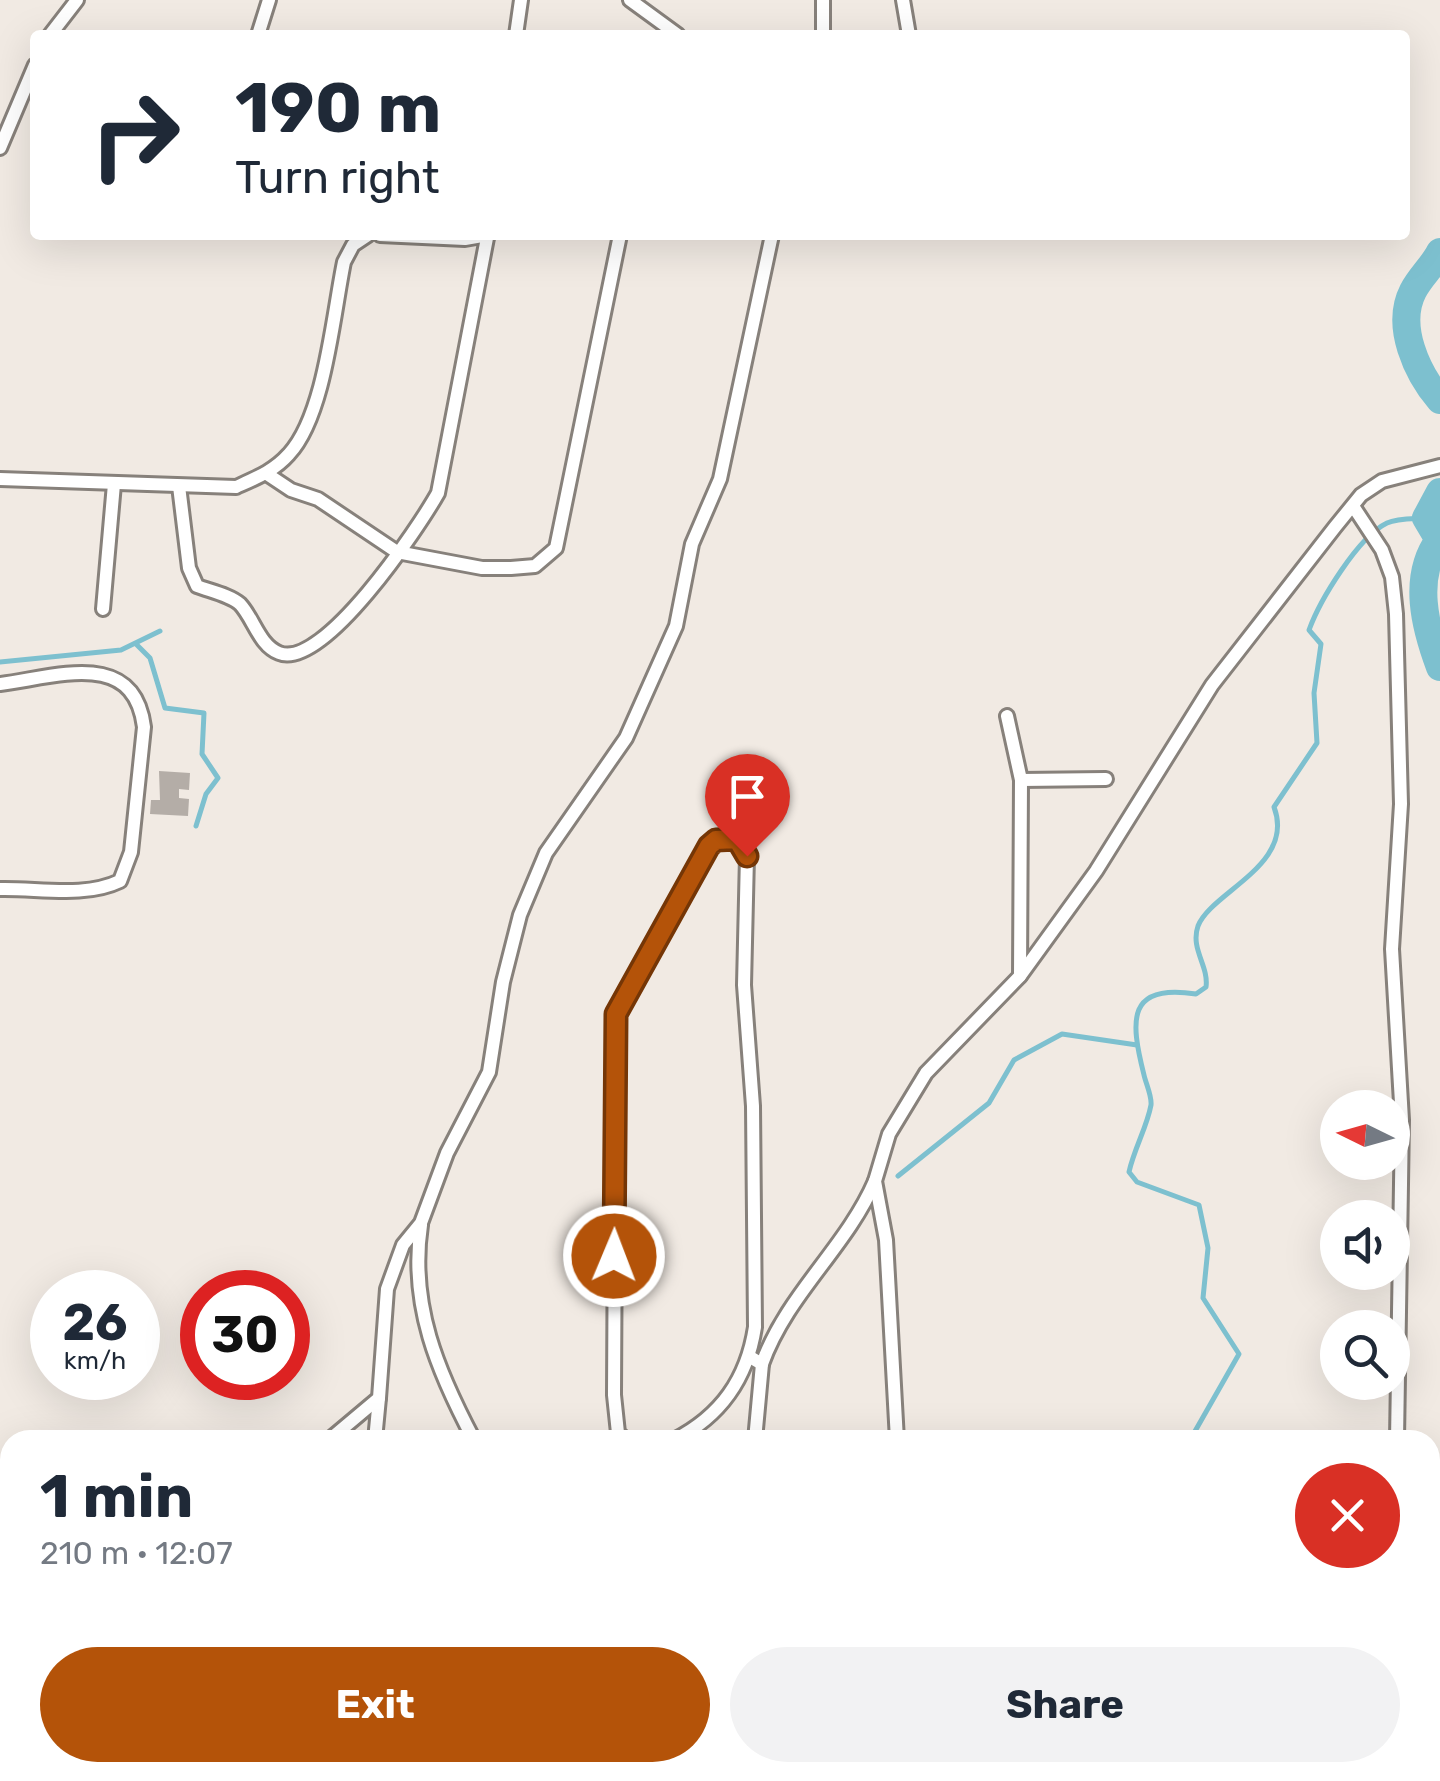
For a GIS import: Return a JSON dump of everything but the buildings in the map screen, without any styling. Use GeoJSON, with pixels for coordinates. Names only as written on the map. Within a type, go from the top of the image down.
{"type":"FeatureCollection","features":[{"type":"Feature","properties":{"kind":"street"},"geometry":{"type":"LineString","coordinates":[[54,30],[76,0]]}},
{"type":"Feature","properties":{"kind":"street"},"geometry":{"type":"LineString","coordinates":[[260,30],[269,0]]}},
{"type":"Feature","properties":{"kind":"street"},"geometry":{"type":"LineString","coordinates":[[517,30],[522,0]]}},
{"type":"Feature","properties":{"kind":"street"},"geometry":{"type":"LineString","coordinates":[[630,0],[671,30]]}},
{"type":"Feature","properties":{"kind":"street"},"geometry":{"type":"LineString","coordinates":[[823,30],[824,0]]}},
{"type":"Feature","properties":{"kind":"street"},"geometry":{"type":"LineString","coordinates":[[903,0],[908,30]]}},
{"type":"Feature","properties":{"kind":"street"},"geometry":{"type":"LineString","coordinates":[[0,148],[30,77]]}},
{"type":"Feature","properties":{"kind":"street"},"geometry":{"type":"LineString","coordinates":[[0,479],[236,486],[267,474],[292,452],[313,410],[344,262],[353,244],[360,240]]}},
{"type":"Feature","properties":{"kind":"street"},"geometry":{"type":"LineString","coordinates":[[179,486],[188,568],[197,586],[238,602],[268,646],[282,654],[298,652],[338,626],[418,530],[438,493],[487,240]]}},
{"type":"Feature","properties":{"kind":"street"},"geometry":{"type":"LineString","coordinates":[[267,474],[318,500],[397,552],[482,568],[535,566],[556,548],[619,240]]}},
{"type":"Feature","properties":{"kind":"street"},"geometry":{"type":"LineString","coordinates":[[376,1430],[388,1289],[403,1246],[421,1223],[448,1153],[489,1072],[511,939],[537,872],[557,835],[626,738],[676,626],[692,544],[720,479],[771,240]]}},
{"type":"Feature","properties":{"kind":"street"},"geometry":{"type":"LineString","coordinates":[[689,1430],[718,1410],[862,1210],[876,1181],[890,1134],[926,1074],[1020,976],[1096,872],[1212,685],[1353,506],[1382,481],[1440,466]]}},
{"type":"Feature","properties":{"kind":"street"},"geometry":{"type":"LineString","coordinates":[[104,609],[114,484]]}},
{"type":"Feature","properties":{"kind":"street"},"geometry":{"type":"LineString","coordinates":[[1353,506],[1382,550],[1392,578],[1396,614],[1401,804],[1392,949],[1402,1120],[1396,1430]]}},
{"type":"Feature","properties":{"kind":"street"},"geometry":{"type":"LineString","coordinates":[[0,684],[86,673],[111,676],[131,687],[142,706],[144,726],[131,852],[120,881],[76,890],[0,888]]}},
{"type":"Feature","properties":{"kind":"street"},"geometry":{"type":"LineString","coordinates":[[1007,716],[1020,780],[1020,976]]}},
{"type":"Feature","properties":{"kind":"street"},"geometry":{"type":"LineString","coordinates":[[1020,780],[1106,779]]}},
{"type":"Feature","properties":{"kind":"street"},"geometry":{"type":"LineString","coordinates":[[618,1430],[614,1395],[616,1014],[709,846],[726,838],[737,839],[747,856],[744,985],[753,1106],[755,1430]]}},
{"type":"Feature","properties":{"kind":"street"},"geometry":{"type":"LineString","coordinates":[[876,1181],[886,1240],[896,1430]]}},
{"type":"Feature","properties":{"kind":"street"},"geometry":{"type":"LineString","coordinates":[[421,1223],[418,1281],[425,1323],[443,1384],[468,1430]]}},
{"type":"Feature","properties":{"kind":"street"},"geometry":{"type":"LineString","coordinates":[[340,1430],[379,1398]]}},
{"type":"Feature","properties":{"kind":"waterway"},"geometry":{"type":"LineString","coordinates":[[1440,252],[1413,291],[1406,319],[1417,363],[1440,400]]}},
{"type":"Feature","properties":{"kind":"waterway"},"geometry":{"type":"LineString","coordinates":[[1440,492],[1426,518],[1439,540],[1423,586],[1426,619],[1440,667]]}},
{"type":"Feature","properties":{"kind":"waterway"},"geometry":{"type":"LineString","coordinates":[[1196,1430],[1239,1354],[1203,1298],[1208,1248],[1199,1205],[1137,1182],[1129,1172],[1151,1105],[1137,1038],[1139,1010],[1157,994],[1196,994],[1206,987],[1196,942],[1198,926],[1218,901],[1263,861],[1273,845],[1278,827],[1274,807],[1317,743],[1314,693],[1321,644],[1309,630],[1331,587],[1352,555],[1376,530],[1391,521],[1426,518]]}},
{"type":"Feature","properties":{"kind":"waterway"},"geometry":{"type":"LineString","coordinates":[[0,662],[121,650],[160,631]]}},
{"type":"Feature","properties":{"kind":"waterway"},"geometry":{"type":"LineString","coordinates":[[136,644],[150,658],[165,708],[204,713],[202,754],[218,778],[206,794],[196,826]]}},
{"type":"Feature","properties":{"kind":"waterway"},"geometry":{"type":"LineString","coordinates":[[898,1176],[989,1103],[1014,1060],[1062,1034],[1137,1045]]}},
{"type":"Feature","properties":{"kind":"route"},"geometry":{"type":"LineString","coordinates":[[614,1256],[616,1014],[709,846],[716,840],[737,839],[747,856]]}}]}
